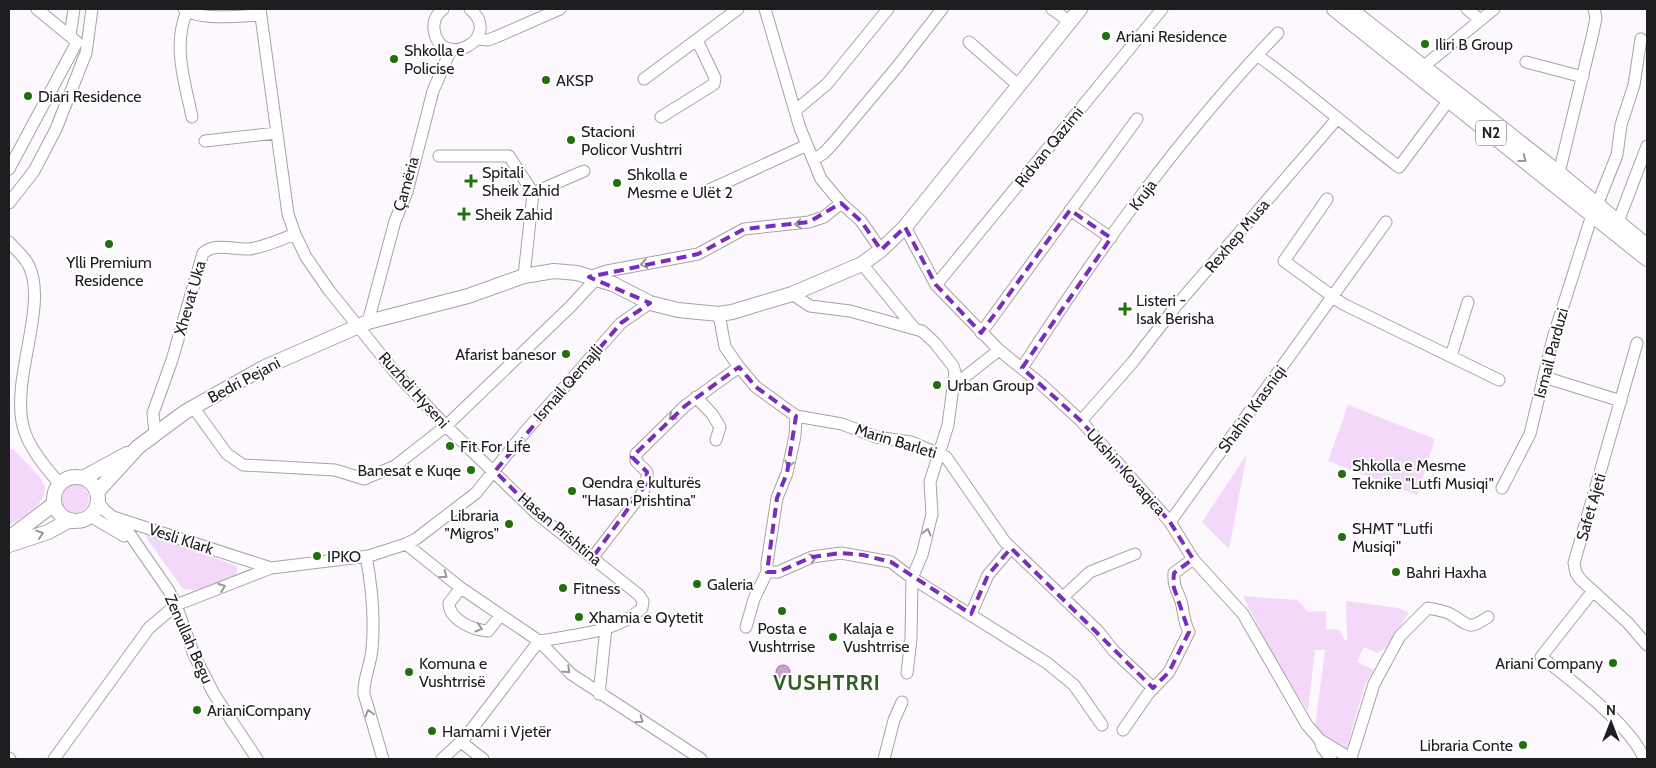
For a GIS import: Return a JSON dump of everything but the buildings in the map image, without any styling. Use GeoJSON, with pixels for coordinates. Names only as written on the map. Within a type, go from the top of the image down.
{"type":"FeatureCollection","features":[{"type":"Feature","properties":{"kind":"main road"},"geometry":{"type":"LineString","coordinates":[[363,324],[468,296],[524,276],[554,271],[577,273],[613,284],[650,303],[678,310],[719,314],[751,308],[792,294],[862,264],[881,250],[905,227],[1080,9]]}},
{"type":"Feature","properties":{"kind":"main road","name":"N2"},"geometry":{"type":"LineString","coordinates":[[1334,9],[1449,100],[1594,210],[1618,222],[1647,246]]}},
{"type":"Feature","properties":{"kind":"main road","name":"N2"},"geometry":{"type":"LineString","coordinates":[[1350,9],[1559,173],[1594,210],[1647,259]]}},
{"type":"Feature","properties":{"kind":"main road","name":"Bedri Pejani"},"geometry":{"type":"LineString","coordinates":[[84,478],[138,447],[193,407],[263,368],[363,324]]}},
{"type":"Feature","properties":{"kind":"main road","name":"Bedri Pejani"},"geometry":{"type":"LineString","coordinates":[[97,497],[138,447]]}},
{"type":"Feature","properties":{"kind":"main road"},"geometry":{"type":"LineString","coordinates":[[71,477],[84,478],[92,484],[97,497],[96,509],[90,516],[78,521],[70,520],[58,512],[54,504],[54,493],[60,484],[71,477]]}},
{"type":"Feature","properties":{"kind":"main road"},"geometry":{"type":"LineString","coordinates":[[9,538],[54,504]]}},
{"type":"Feature","properties":{"kind":"main road"},"geometry":{"type":"LineString","coordinates":[[9,545],[48,532],[70,520]]}},
{"type":"Feature","properties":{"kind":"street"},"geometry":{"type":"LineString","coordinates":[[9,169],[77,42],[37,9]]}},
{"type":"Feature","properties":{"kind":"street"},"geometry":{"type":"LineString","coordinates":[[70,36],[74,9]]}},
{"type":"Feature","properties":{"kind":"street"},"geometry":{"type":"LineString","coordinates":[[9,203],[34,171],[56,129],[86,53],[92,9]]}},
{"type":"Feature","properties":{"kind":"street"},"geometry":{"type":"LineString","coordinates":[[443,9],[435,20],[434,30],[441,44],[450,49],[466,48],[476,39],[479,23],[470,9]]}},
{"type":"Feature","properties":{"kind":"street"},"geometry":{"type":"LineString","coordinates":[[476,39],[488,40],[539,13],[560,9]]}},
{"type":"Feature","properties":{"kind":"street"},"geometry":{"type":"LineString","coordinates":[[644,79],[738,9]]}},
{"type":"Feature","properties":{"kind":"street"},"geometry":{"type":"LineString","coordinates":[[796,110],[827,84],[888,9]]}},
{"type":"Feature","properties":{"kind":"street"},"geometry":{"type":"LineString","coordinates":[[813,160],[824,153],[840,135],[898,67],[942,9]]}},
{"type":"Feature","properties":{"kind":"street"},"geometry":{"type":"LineString","coordinates":[[1052,9],[1070,22]]}},
{"type":"Feature","properties":{"kind":"street","name":"Ridvan Qazimi"},"geometry":{"type":"LineString","coordinates":[[936,284],[1162,9]]}},
{"type":"Feature","properties":{"kind":"street"},"geometry":{"type":"LineString","coordinates":[[1468,9],[1479,19]]}},
{"type":"Feature","properties":{"kind":"street"},"geometry":{"type":"LineString","coordinates":[[1423,67],[1479,19],[1494,9]]}},
{"type":"Feature","properties":{"kind":"street"},"geometry":{"type":"LineString","coordinates":[[1559,173],[1596,18],[1594,9]]}},
{"type":"Feature","properties":{"kind":"street"},"geometry":{"type":"LineString","coordinates":[[192,117],[178,51],[185,10],[215,16],[261,12]]}},
{"type":"Feature","properties":{"kind":"street"},"geometry":{"type":"LineString","coordinates":[[768,11],[806,145],[821,179],[841,203],[861,221],[881,250]]}},
{"type":"Feature","properties":{"kind":"street","name":"Ruzhdi Hyseni"},"geometry":{"type":"LineString","coordinates":[[261,12],[288,214],[306,256],[328,288],[363,324],[394,371],[446,426],[494,471]]}},
{"type":"Feature","properties":{"kind":"street","name":"Kruja"},"geometry":{"type":"LineString","coordinates":[[1022,368],[1064,303],[1208,109],[1278,33]]}},
{"type":"Feature","properties":{"kind":"street","name":"Ismail Parduzi"},"geometry":{"type":"LineString","coordinates":[[1502,488],[1530,434],[1553,338],[1594,210],[1617,155],[1621,125],[1632,93],[1641,39]]}},
{"type":"Feature","properties":{"kind":"street"},"geometry":{"type":"LineString","coordinates":[[661,117],[714,84],[715,78],[696,40]]}},
{"type":"Feature","properties":{"kind":"street"},"geometry":{"type":"LineString","coordinates":[[969,42],[1019,86]]}},
{"type":"Feature","properties":{"kind":"street","name":"Çamëria"},"geometry":{"type":"LineString","coordinates":[[363,324],[395,221],[407,192],[433,91],[450,49]]}},
{"type":"Feature","properties":{"kind":"street"},"geometry":{"type":"LineString","coordinates":[[1256,55],[1296,83],[1336,120],[1399,167],[1449,100]]}},
{"type":"Feature","properties":{"kind":"street"},"geometry":{"type":"LineString","coordinates":[[1526,62],[1583,77]]}},
{"type":"Feature","properties":{"kind":"street"},"geometry":{"type":"LineString","coordinates":[[981,333],[1137,119]]}},
{"type":"Feature","properties":{"kind":"street","name":"Rexhep Musa"},"geometry":{"type":"LineString","coordinates":[[1081,421],[1132,363],[1176,306],[1336,120]]}},
{"type":"Feature","properties":{"kind":"street"},"geometry":{"type":"LineString","coordinates":[[205,141],[276,134]]}},
{"type":"Feature","properties":{"kind":"street"},"geometry":{"type":"LineString","coordinates":[[707,191],[806,145]]}},
{"type":"Feature","properties":{"kind":"street"},"geometry":{"type":"LineString","coordinates":[[1618,222],[1647,146]]}},
{"type":"Feature","properties":{"kind":"street","name":"Çamëria"},"geometry":{"type":"LineString","coordinates":[[439,156],[509,156],[533,193]]}},
{"type":"Feature","properties":{"kind":"street"},"geometry":{"type":"LineString","coordinates":[[524,276],[533,193],[584,171]]}},
{"type":"Feature","properties":{"kind":"street"},"geometry":{"type":"LineString","coordinates":[[1327,199],[1284,261],[1343,304],[1499,380]]}},
{"type":"Feature","properties":{"kind":"street"},"geometry":{"type":"LineString","coordinates":[[193,407],[227,454],[243,465],[334,470],[364,479],[395,466],[446,426],[570,307],[593,278],[607,271],[698,254],[744,229],[810,222],[824,216],[841,203]]}},
{"type":"Feature","properties":{"kind":"street"},"geometry":{"type":"LineString","coordinates":[[1070,210],[1111,238]]}},
{"type":"Feature","properties":{"kind":"street","name":"Shahin Krasniqi"},"geometry":{"type":"LineString","coordinates":[[1170,522],[1386,222]]}},
{"type":"Feature","properties":{"kind":"street","name":"Ukshin Kovaqica"},"geometry":{"type":"LineString","coordinates":[[905,227],[936,284],[981,333],[1081,421],[1170,522],[1194,559],[1243,614],[1304,720],[1320,740]]}},
{"type":"Feature","properties":{"kind":"street","name":"Xhevat Uka"},"geometry":{"type":"LineString","coordinates":[[155,435],[153,413],[172,360],[203,253],[211,247],[249,249],[271,244],[295,234]]}},
{"type":"Feature","properties":{"kind":"street"},"geometry":{"type":"LineString","coordinates":[[9,242],[28,264],[34,285],[32,316],[21,393],[23,427],[37,456],[60,484]]}},
{"type":"Feature","properties":{"kind":"street"},"geometry":{"type":"LineString","coordinates":[[862,264],[915,329]]}},
{"type":"Feature","properties":{"kind":"street"},"geometry":{"type":"LineString","coordinates":[[792,294],[810,306],[850,311],[922,331],[935,343],[953,366],[955,372],[948,425],[940,453],[933,467],[930,482],[932,514],[922,555],[912,578],[911,639],[906,673]]}},
{"type":"Feature","properties":{"kind":"street"},"geometry":{"type":"LineString","coordinates":[[1451,356],[1468,302]]}},
{"type":"Feature","properties":{"kind":"street","name":"Ismail Qemajli"},"geometry":{"type":"LineString","coordinates":[[494,471],[524,433],[621,323],[650,303]]}},
{"type":"Feature","properties":{"kind":"street","name":"Marin Barleti"},"geometry":{"type":"LineString","coordinates":[[719,314],[725,347],[739,367],[756,387],[796,416],[842,424],[876,437],[911,442],[940,453],[959,473],[968,490],[1012,548],[1098,631],[1113,650],[1153,688]]}},
{"type":"Feature","properties":{"kind":"street","name":"Safet Ajeti"},"geometry":{"type":"LineString","coordinates":[[1638,343],[1574,563],[1576,573],[1592,591],[1628,623],[1647,645]]}},
{"type":"Feature","properties":{"kind":"street"},"geometry":{"type":"LineString","coordinates":[[952,386],[999,350]]}},
{"type":"Feature","properties":{"kind":"street"},"geometry":{"type":"LineString","coordinates":[[593,557],[646,484],[647,472],[636,461],[636,454],[696,397],[739,367]]}},
{"type":"Feature","properties":{"kind":"street"},"geometry":{"type":"LineString","coordinates":[[1544,377],[1621,401]]}},
{"type":"Feature","properties":{"kind":"street"},"geometry":{"type":"LineString","coordinates":[[696,397],[712,414],[720,427],[716,440]]}},
{"type":"Feature","properties":{"kind":"street"},"geometry":{"type":"LineString","coordinates":[[746,627],[754,599],[768,572],[767,564],[777,498],[787,473],[795,436],[796,416]]}},
{"type":"Feature","properties":{"kind":"street"},"geometry":{"type":"LineString","coordinates":[[494,471],[476,493],[424,534],[406,544],[461,588],[539,641],[571,674],[701,759]]}},
{"type":"Feature","properties":{"kind":"street","name":"Hasan Prishtina"},"geometry":{"type":"LineString","coordinates":[[494,471],[537,514],[593,557],[639,595],[643,601],[642,608],[636,614],[606,628],[539,641]]}},
{"type":"Feature","properties":{"kind":"street","name":"Vesli Klark"},"geometry":{"type":"LineString","coordinates":[[97,497],[104,510],[113,517],[271,568]]}},
{"type":"Feature","properties":{"kind":"street","name":"Zenullah Begu"},"geometry":{"type":"LineString","coordinates":[[90,516],[136,544]]}},
{"type":"Feature","properties":{"kind":"street","name":"Zenullah Begu"},"geometry":{"type":"LineString","coordinates":[[113,517],[129,533],[176,605],[194,655],[214,694],[257,759]]}},
{"type":"Feature","properties":{"kind":"street","name":"Vesli Klark"},"geometry":{"type":"LineString","coordinates":[[54,759],[149,628],[176,605],[271,568],[366,556],[406,544]]}},
{"type":"Feature","properties":{"kind":"street"},"geometry":{"type":"LineString","coordinates":[[971,614],[988,575],[1012,548]]}},
{"type":"Feature","properties":{"kind":"street"},"geometry":{"type":"LineString","coordinates":[[768,572],[778,572],[812,557],[840,553],[891,562],[912,578],[1047,663],[1074,685],[1102,725]]}},
{"type":"Feature","properties":{"kind":"street"},"geometry":{"type":"LineString","coordinates":[[1063,597],[1090,572],[1134,554]]}},
{"type":"Feature","properties":{"kind":"street"},"geometry":{"type":"LineString","coordinates":[[366,556],[371,585],[373,630],[372,650],[363,686],[383,759]]}},
{"type":"Feature","properties":{"kind":"street"},"geometry":{"type":"LineString","coordinates":[[1124,730],[1153,688],[1169,672],[1189,632],[1182,619],[1182,604],[1173,585],[1174,573],[1194,559]]}},
{"type":"Feature","properties":{"kind":"street"},"geometry":{"type":"LineString","coordinates":[[461,588],[449,603],[449,609],[454,616],[478,630],[488,631],[500,616]]}},
{"type":"Feature","properties":{"kind":"street"},"geometry":{"type":"LineString","coordinates":[[1592,591],[1541,657],[1584,690],[1620,727],[1644,759]]}},
{"type":"Feature","properties":{"kind":"street"},"geometry":{"type":"LineString","coordinates":[[1320,740],[1348,758],[1374,684],[1400,636],[1428,608],[1451,614],[1464,625],[1475,626],[1488,617]]}},
{"type":"Feature","properties":{"kind":"street"},"geometry":{"type":"LineString","coordinates":[[599,694],[606,628]]}},
{"type":"Feature","properties":{"kind":"street"},"geometry":{"type":"LineString","coordinates":[[442,759],[461,742],[539,641]]}},
{"type":"Feature","properties":{"kind":"street"},"geometry":{"type":"LineString","coordinates":[[884,759],[894,720],[902,702]]}},
{"type":"Feature","properties":{"kind":"street"},"geometry":{"type":"LineString","coordinates":[[1320,740],[1322,747],[1331,759]]}},
{"type":"Feature","properties":{"kind":"street"},"geometry":{"type":"LineString","coordinates":[[461,742],[482,759]]}},
{"type":"Feature","properties":{"kind":"highlighted area"},"geometry":{"type":"Polygon","coordinates":[[[841,203],[861,221],[881,250],[905,227],[936,285],[981,333],[1070,210],[1111,238],[1022,368],[1081,421],[1170,522],[1193,559],[1174,573],[1173,585],[1189,632],[1169,672],[1153,688],[1011,548],[988,575],[971,614],[891,562],[863,555],[841,553],[812,557],[778,572],[767,572],[777,498],[787,473],[796,416],[756,387],[739,367],[685,406],[632,457],[647,472],[646,484],[593,557],[537,514],[495,471],[621,323],[650,303],[589,277],[698,254],[744,229],[809,222],[841,203]]]}},
{"type":"Feature","properties":{"kind":"shaded area"},"geometry":{"type":"Polygon","coordinates":[[[1348,405],[1435,439],[1417,495],[1328,461],[1348,405]]]}},
{"type":"Feature","properties":{"kind":"shaded area"},"geometry":{"type":"Polygon","coordinates":[[[9,449],[13,449],[39,476],[45,486],[38,505],[9,525],[9,449]]]}},
{"type":"Feature","properties":{"kind":"shaded area"},"geometry":{"type":"Polygon","coordinates":[[[1247,454],[1229,549],[1202,522],[1247,454]]]}},
{"type":"Feature","properties":{"kind":"shaded area"},"geometry":{"type":"Polygon","coordinates":[[[75,485],[85,489],[89,499],[85,509],[75,513],[65,509],[61,499],[65,489],[75,485]]]}},
{"type":"Feature","properties":{"kind":"shaded area"},"geometry":{"type":"Polygon","coordinates":[[[148,534],[237,566],[237,577],[195,590],[183,589],[148,540],[146,536],[148,534]]]}},
{"type":"Feature","properties":{"kind":"shaded area"},"geometry":{"type":"Polygon","coordinates":[[[1243,596],[1297,600],[1308,612],[1326,611],[1326,629],[1340,630],[1343,638],[1347,641],[1346,601],[1399,608],[1409,613],[1386,648],[1377,653],[1364,647],[1357,662],[1374,670],[1365,684],[1346,751],[1340,754],[1315,727],[1325,650],[1315,650],[1308,711],[1275,660],[1243,596]]]}},
{"type":"Feature","properties":{"kind":"shaded area"},"geometry":{"type":"Polygon","coordinates":[[[783,665],[788,667],[790,672],[788,677],[783,679],[778,677],[776,672],[778,667],[783,665]]]}},
{"type":"Feature","properties":{"kind":"place","name":"Ariani Residence"},"geometry":{"type":"Point","coordinates":[1106,36]}},
{"type":"Feature","properties":{"kind":"place","name":"Iliri B Group"},"geometry":{"type":"Point","coordinates":[1425,44]}},
{"type":"Feature","properties":{"kind":"place","name":"Shkolla e Policise"},"geometry":{"type":"Point","coordinates":[394,59]}},
{"type":"Feature","properties":{"kind":"place","name":"AKSP"},"geometry":{"type":"Point","coordinates":[546,80]}},
{"type":"Feature","properties":{"kind":"place","name":"Diari Residence"},"geometry":{"type":"Point","coordinates":[28,96]}},
{"type":"Feature","properties":{"kind":"place","name":"Stacioni Policor Vushtrri"},"geometry":{"type":"Point","coordinates":[571,140]}},
{"type":"Feature","properties":{"kind":"place","name":"Spitali Sheik Zahid"},"geometry":{"type":"Point","coordinates":[471,181]}},
{"type":"Feature","properties":{"kind":"place","name":"Shkolla e Mesme e Ulët 2"},"geometry":{"type":"Point","coordinates":[617,183]}},
{"type":"Feature","properties":{"kind":"place","name":"Sheik Zahid"},"geometry":{"type":"Point","coordinates":[464,214]}},
{"type":"Feature","properties":{"kind":"place","name":"Ylli Premium Residence"},"geometry":{"type":"Point","coordinates":[109,244]}},
{"type":"Feature","properties":{"kind":"place","name":"Listeri - Isak Berisha"},"geometry":{"type":"Point","coordinates":[1125,309]}},
{"type":"Feature","properties":{"kind":"place","name":"Afarist banesor"},"geometry":{"type":"Point","coordinates":[566,354]}},
{"type":"Feature","properties":{"kind":"place","name":"Urban Group"},"geometry":{"type":"Point","coordinates":[937,385]}},
{"type":"Feature","properties":{"kind":"place","name":"Fit For Life"},"geometry":{"type":"Point","coordinates":[450,446]}},
{"type":"Feature","properties":{"kind":"place","name":"Banesat e Kuqe"},"geometry":{"type":"Point","coordinates":[471,470]}},
{"type":"Feature","properties":{"kind":"place","name":"Shkolla e Mesme Teknike \"Lutfi Musiqi\""},"geometry":{"type":"Point","coordinates":[1342,474]}},
{"type":"Feature","properties":{"kind":"place","name":"Qendra e kulturës \"Hasan Prishtina\""},"geometry":{"type":"Point","coordinates":[572,491]}},
{"type":"Feature","properties":{"kind":"place","name":"Libraria \"Migros\""},"geometry":{"type":"Point","coordinates":[509,524]}},
{"type":"Feature","properties":{"kind":"place","name":"SHMT \"Lutfi Musiqi\""},"geometry":{"type":"Point","coordinates":[1342,537]}},
{"type":"Feature","properties":{"kind":"place","name":"IPKO"},"geometry":{"type":"Point","coordinates":[317,556]}},
{"type":"Feature","properties":{"kind":"place","name":"Bahri Haxha"},"geometry":{"type":"Point","coordinates":[1396,572]}},
{"type":"Feature","properties":{"kind":"place","name":"Galeria"},"geometry":{"type":"Point","coordinates":[697,584]}},
{"type":"Feature","properties":{"kind":"place","name":"Fitness"},"geometry":{"type":"Point","coordinates":[563,588]}},
{"type":"Feature","properties":{"kind":"place","name":"Posta e Vushtrrise"},"geometry":{"type":"Point","coordinates":[782,611]}},
{"type":"Feature","properties":{"kind":"place","name":"Xhamia e Qytetit"},"geometry":{"type":"Point","coordinates":[579,617]}},
{"type":"Feature","properties":{"kind":"place","name":"Kalaja e Vushtrrise"},"geometry":{"type":"Point","coordinates":[833,637]}},
{"type":"Feature","properties":{"kind":"place","name":"Ariani Company"},"geometry":{"type":"Point","coordinates":[1613,663]}},
{"type":"Feature","properties":{"kind":"place","name":"Komuna e Vushtrrisë"},"geometry":{"type":"Point","coordinates":[409,672]}},
{"type":"Feature","properties":{"kind":"place","name":"ArianiCompany"},"geometry":{"type":"Point","coordinates":[197,710]}},
{"type":"Feature","properties":{"kind":"place","name":"Hamami i Vjetër"},"geometry":{"type":"Point","coordinates":[432,731]}},
{"type":"Feature","properties":{"kind":"place","name":"Libraria Conte"},"geometry":{"type":"Point","coordinates":[1523,745]}},
{"type":"Feature","properties":{"kind":"district","name":"VUSHTRRI"},"geometry":{"type":"Point","coordinates":[827,682]}}]}
